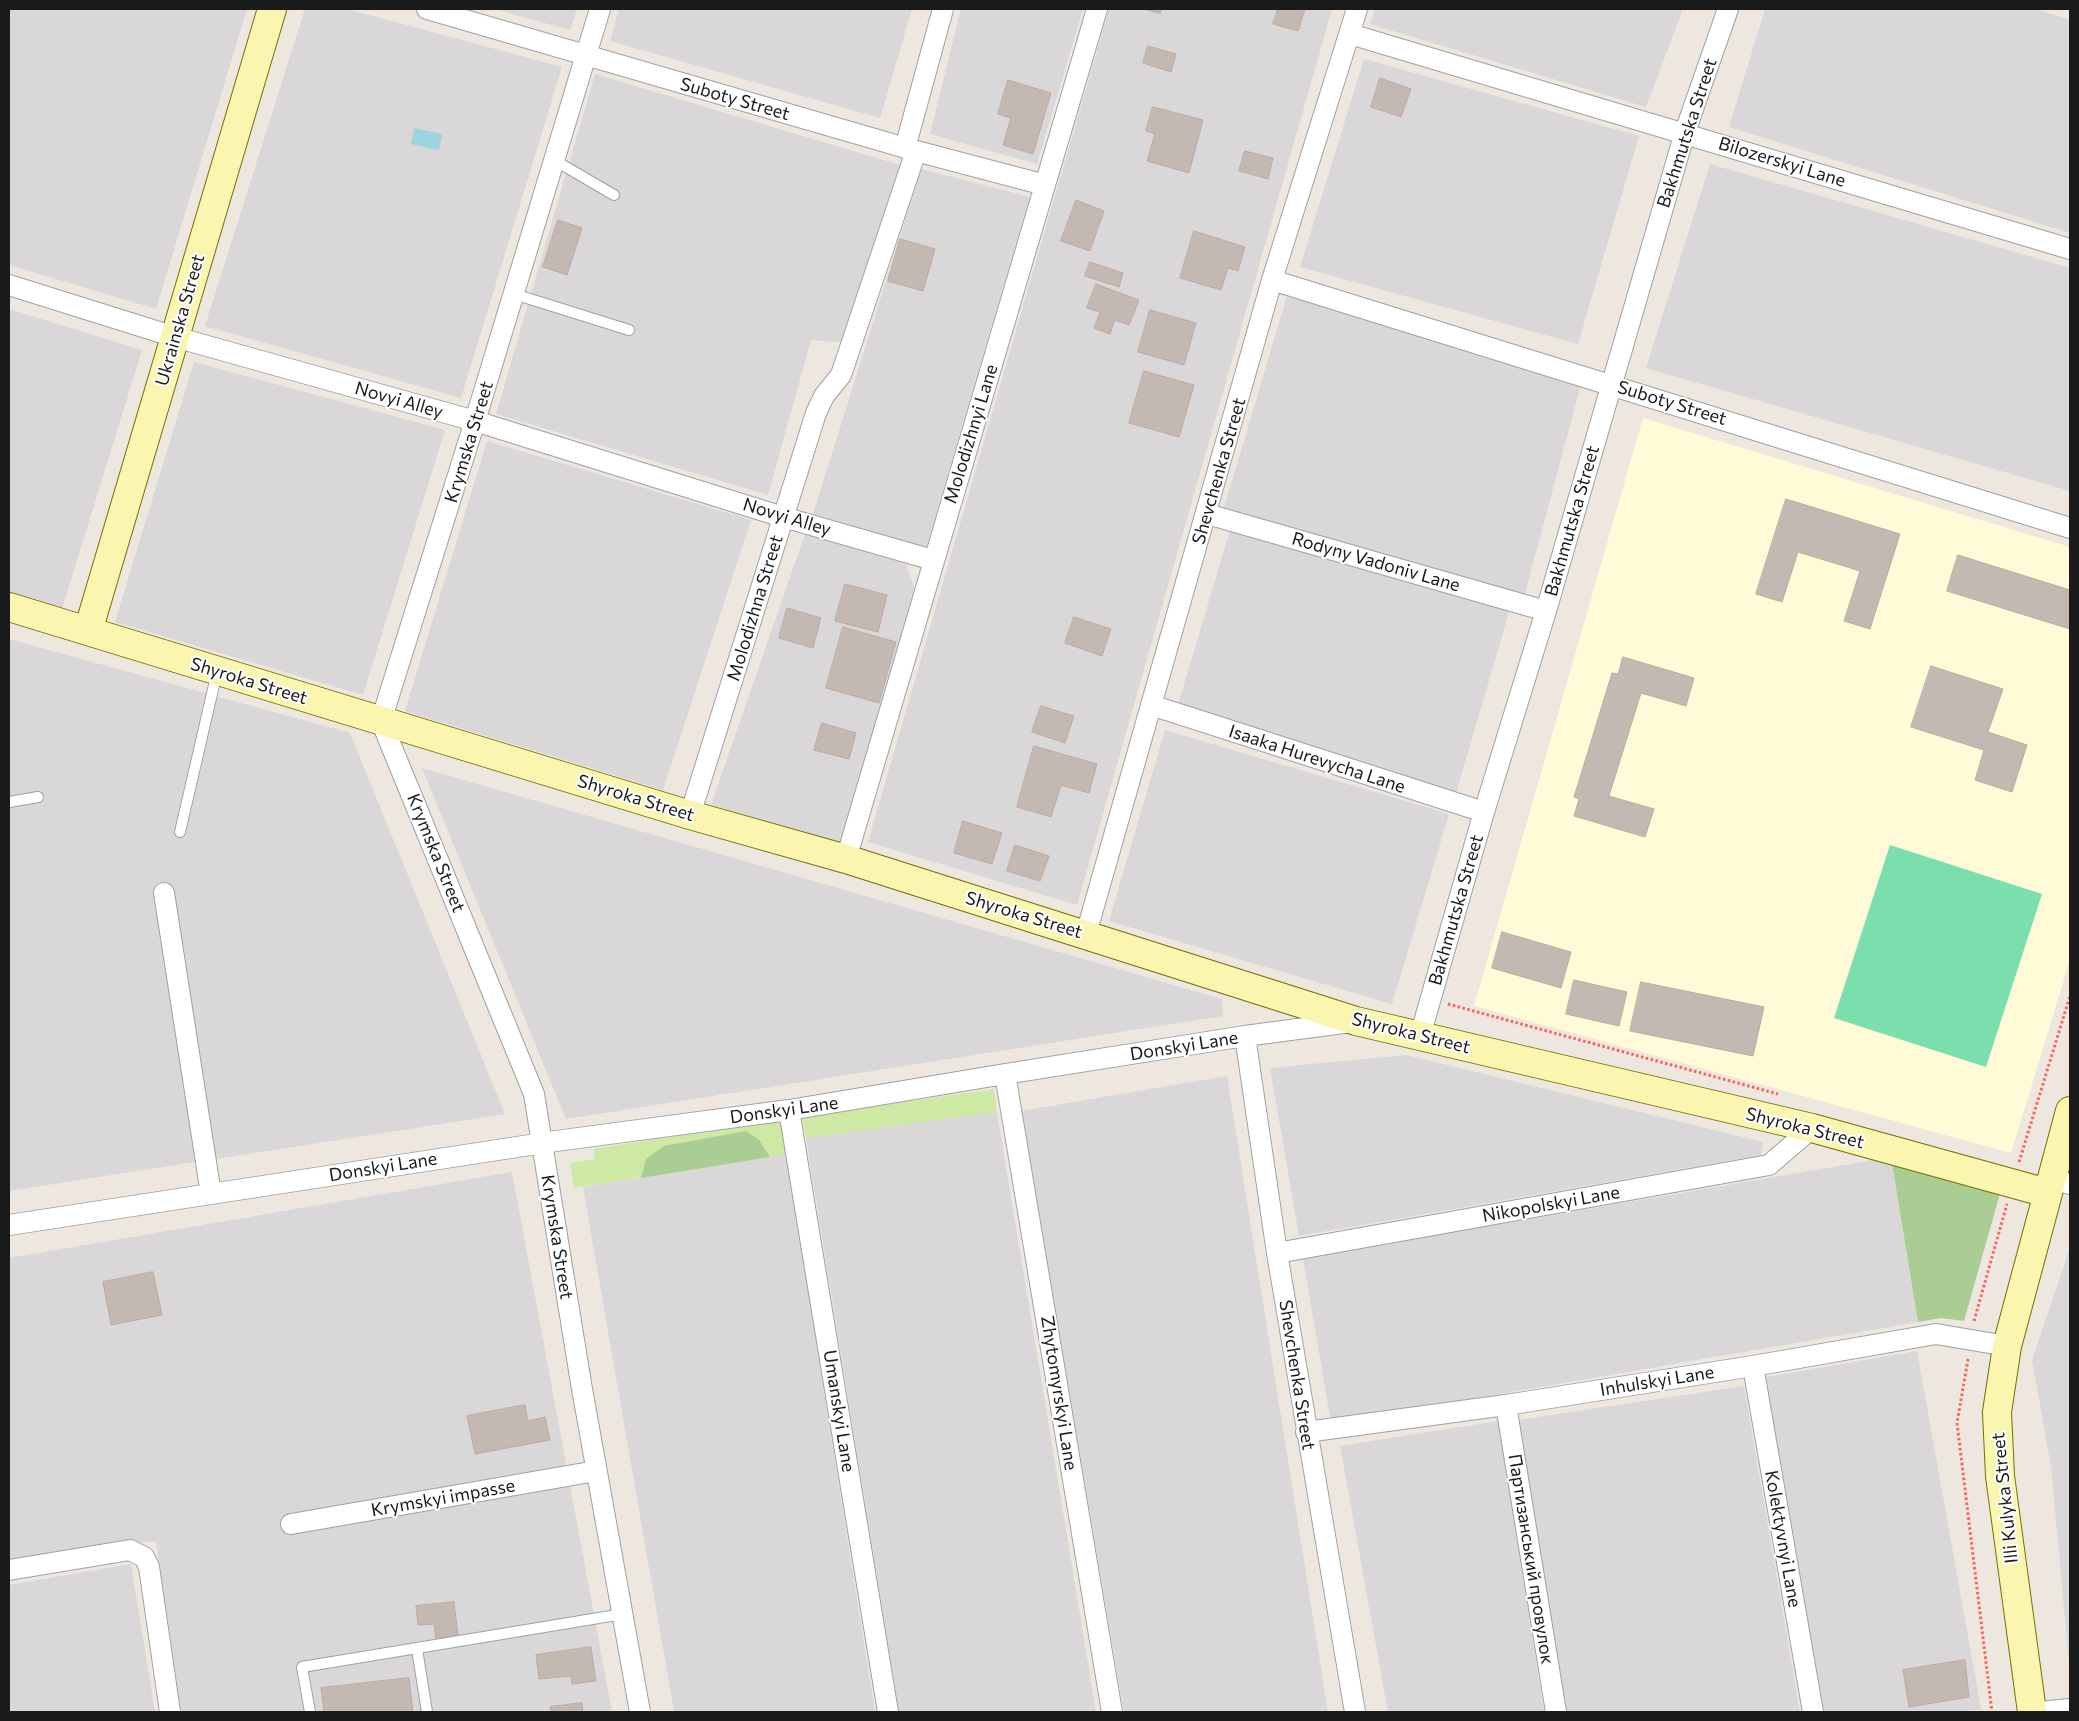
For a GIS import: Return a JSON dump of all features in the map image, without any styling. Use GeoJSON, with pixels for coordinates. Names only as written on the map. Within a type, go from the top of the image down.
{"type":"FeatureCollection","features":[{"type":"Feature","properties":{"kind":"street","name":"Ukrainska Street"},"geometry":{"type":"LineString","coordinates":[[88,631],[272,9]]}},
{"type":"Feature","properties":{"kind":"street","name":"Suboty Street"},"geometry":{"type":"LineString","coordinates":[[427,9],[910,150],[1045,185]]}},
{"type":"Feature","properties":{"kind":"street","name":"Krymska Street"},"geometry":{"type":"LineString","coordinates":[[600,9],[476,421],[381,721],[534,1094],[596,1471],[640,1712]]}},
{"type":"Feature","properties":{"kind":"street","name":"Molodizhna Street"},"geometry":{"type":"LineString","coordinates":[[690,815],[819,404],[840,375],[910,150],[943,9]]}},
{"type":"Feature","properties":{"kind":"street","name":"Molodizhnyi Lane"},"geometry":{"type":"LineString","coordinates":[[846,859],[1097,9]]}},
{"type":"Feature","properties":{"kind":"street","name":"Shevchenka Street"},"geometry":{"type":"LineString","coordinates":[[1086,934],[1272,280],[1357,9]]}},
{"type":"Feature","properties":{"kind":"street","name":"Bakhmutska Street"},"geometry":{"type":"LineString","coordinates":[[1420,1036],[1484,812],[1546,611],[1685,132],[1728,9]]}},
{"type":"Feature","properties":{"kind":"street","name":"Bilozerskyi Lane"},"geometry":{"type":"LineString","coordinates":[[1350,34],[1685,132],[2070,249]]}},
{"type":"Feature","properties":{"kind":"street","name":"Suboty Street"},"geometry":{"type":"LineString","coordinates":[[1272,280],[2070,528]]}},
{"type":"Feature","properties":{"kind":"street","name":"Novyi Alley"},"geometry":{"type":"LineString","coordinates":[[9,285],[175,337],[476,421],[783,517],[933,560]]}},
{"type":"Feature","properties":{"kind":"street","name":"Rodyny Vadoniv Lane"},"geometry":{"type":"LineString","coordinates":[[1207,514],[1546,611]]}},
{"type":"Feature","properties":{"kind":"street","name":"Shyroka Street"},"geometry":{"type":"LineString","coordinates":[[9,607],[690,815],[846,859],[1356,1021],[1812,1128],[2016,1172],[2056,1185]]}},
{"type":"Feature","properties":{"kind":"street","name":"Isaaka Hurevycha Lane"},"geometry":{"type":"LineString","coordinates":[[1151,705],[1484,812]]}},
{"type":"Feature","properties":{"kind":"street"},"geometry":{"type":"LineString","coordinates":[[164,893],[211,1194]]}},
{"type":"Feature","properties":{"kind":"street","name":"Donskyi Lane"},"geometry":{"type":"LineString","coordinates":[[9,1225],[542,1143],[789,1110],[1245,1036],[1356,1021]]}},
{"type":"Feature","properties":{"kind":"street","name":"Shevchenka Street"},"geometry":{"type":"LineString","coordinates":[[1245,1036],[1306,1432],[1355,1712]]}},
{"type":"Feature","properties":{"kind":"street","name":"Zhytomyrskyi Lane"},"geometry":{"type":"LineString","coordinates":[[1005,1074],[1112,1712]]}},
{"type":"Feature","properties":{"kind":"street","name":"Umanskyi Lane"},"geometry":{"type":"LineString","coordinates":[[789,1110],[888,1712]]}},
{"type":"Feature","properties":{"kind":"street","name":"Illi Kulyka Street"},"geometry":{"type":"LineString","coordinates":[[2032,1712],[2000,1476],[1997,1412],[2007,1346],[2056,1185],[2070,1111]]}},
{"type":"Feature","properties":{"kind":"street","name":"Nikopolskyi Lane"},"geometry":{"type":"LineString","coordinates":[[1277,1253],[1769,1165],[1812,1128]]}},
{"type":"Feature","properties":{"kind":"street","name":"Inhulskyi Lane"},"geometry":{"type":"LineString","coordinates":[[1306,1432],[1506,1405],[1753,1366],[1936,1334],[2007,1346]]}},
{"type":"Feature","properties":{"kind":"street","name":"Kolektyvnyi Lane"},"geometry":{"type":"LineString","coordinates":[[1753,1366],[1812,1712]]}},
{"type":"Feature","properties":{"kind":"street","name":"Партизанський провулок"},"geometry":{"type":"LineString","coordinates":[[1506,1405],[1556,1712]]}},
{"type":"Feature","properties":{"kind":"street","name":"Krymskyi impasse"},"geometry":{"type":"LineString","coordinates":[[290,1524],[596,1471]]}},
{"type":"Feature","properties":{"kind":"street"},"geometry":{"type":"LineString","coordinates":[[9,1570],[130,1550],[144,1557],[149,1568],[170,1712]]}},
{"type":"Feature","properties":{"kind":"street"},"geometry":{"type":"LineString","coordinates":[[2040,1712],[2070,1709]]}},
{"type":"Feature","properties":{"kind":"lane"},"geometry":{"type":"LineString","coordinates":[[554,160],[614,195]]}},
{"type":"Feature","properties":{"kind":"lane"},"geometry":{"type":"LineString","coordinates":[[514,294],[629,330]]}},
{"type":"Feature","properties":{"kind":"lane"},"geometry":{"type":"LineString","coordinates":[[180,832],[217,671]]}},
{"type":"Feature","properties":{"kind":"lane"},"geometry":{"type":"LineString","coordinates":[[9,802],[38,798]]}},
{"type":"Feature","properties":{"kind":"lane"},"geometry":{"type":"LineString","coordinates":[[310,1712],[302,1667],[622,1614]]}},
{"type":"Feature","properties":{"kind":"lane"},"geometry":{"type":"LineString","coordinates":[[417,1649],[427,1712]]}},
{"type":"Feature","properties":{"kind":"path"},"geometry":{"type":"LineString","coordinates":[[1992,1712],[1958,1423],[1974,1320],[2016,1172],[2070,996]]}},
{"type":"Feature","properties":{"kind":"path"},"geometry":{"type":"LineString","coordinates":[[1430,1000],[1782,1095]]}},
{"type":"Feature","properties":{"kind":"path"},"geometry":{"type":"LineString","coordinates":[[2010,1157],[2016,1172]]}},
{"type":"Feature","properties":{"kind":"shaded area"},"geometry":{"type":"Polygon","coordinates":[[[9,9],[247,9],[156,309],[9,265],[9,9]]]}},
{"type":"Feature","properties":{"kind":"shaded area"},"geometry":{"type":"Polygon","coordinates":[[[305,9],[347,9],[562,67],[461,398],[205,326],[305,9]]]}},
{"type":"Feature","properties":{"kind":"shaded area"},"geometry":{"type":"Polygon","coordinates":[[[494,9],[577,9],[570,30],[494,9]]]}},
{"type":"Feature","properties":{"kind":"shaded area"},"geometry":{"type":"Polygon","coordinates":[[[619,9],[912,9],[880,118],[610,41],[619,9]]]}},
{"type":"Feature","properties":{"kind":"shaded area"},"geometry":{"type":"Polygon","coordinates":[[[961,9],[1083,9],[1037,164],[930,134],[961,9]]]}},
{"type":"Feature","properties":{"kind":"shaded area"},"geometry":{"type":"Polygon","coordinates":[[[1109,9],[1332,9],[1077,905],[868,842],[1109,9]]]}},
{"type":"Feature","properties":{"kind":"shaded area"},"geometry":{"type":"Polygon","coordinates":[[[1375,9],[1683,9],[1646,107],[1370,24],[1375,9]]]}},
{"type":"Feature","properties":{"kind":"shaded area"},"geometry":{"type":"Polygon","coordinates":[[[1765,9],[2036,9],[2070,20],[2070,233],[1729,127],[1765,9]]]}},
{"type":"Feature","properties":{"kind":"shaded area"},"geometry":{"type":"Polygon","coordinates":[[[1364,59],[1639,136],[1578,344],[1300,267],[1364,59]]]}},
{"type":"Feature","properties":{"kind":"shaded area"},"geometry":{"type":"Polygon","coordinates":[[[595,74],[900,165],[845,343],[811,340],[768,495],[496,414],[595,74]]]}},
{"type":"Feature","properties":{"kind":"shaded area"},"geometry":{"type":"Polygon","coordinates":[[[1710,164],[2070,268],[2070,491],[1646,368],[1710,164]]]}},
{"type":"Feature","properties":{"kind":"shaded area"},"geometry":{"type":"Polygon","coordinates":[[[921,169],[1030,197],[926,548],[813,514],[921,169]]]}},
{"type":"Feature","properties":{"kind":"shaded area"},"geometry":{"type":"Polygon","coordinates":[[[1287,296],[1581,384],[1524,597],[1224,508],[1287,296]]]}},
{"type":"Feature","properties":{"kind":"shaded area"},"geometry":{"type":"Polygon","coordinates":[[[9,309],[142,350],[62,609],[9,592],[9,309]]]}},
{"type":"Feature","properties":{"kind":"shaded area"},"geometry":{"type":"Polygon","coordinates":[[[194,362],[445,430],[363,695],[115,622],[194,362]]]}},
{"type":"Feature","properties":{"kind":"shaded area"},"geometry":{"type":"Polygon","coordinates":[[[1643,418],[2070,547],[2070,960],[2011,1153],[1474,1006],[1643,418]]]}},
{"type":"Feature","properties":{"kind":"shaded area"},"geometry":{"type":"Polygon","coordinates":[[[487,441],[751,520],[663,790],[405,711],[487,441]]]}},
{"type":"Feature","properties":{"kind":"shaded area"},"geometry":{"type":"Polygon","coordinates":[[[1230,530],[1510,609],[1456,793],[1178,705],[1230,530]]]}},
{"type":"Feature","properties":{"kind":"shaded area"},"geometry":{"type":"Polygon","coordinates":[[[805,534],[906,564],[916,593],[840,843],[711,805],[805,534]]]}},
{"type":"Feature","properties":{"kind":"shaded area"},"geometry":{"type":"Polygon","coordinates":[[[9,639],[350,733],[505,1114],[216,1159],[172,885],[155,887],[195,1162],[9,1191],[9,639]]]}},
{"type":"Feature","properties":{"kind":"shaded area"},"geometry":{"type":"Polygon","coordinates":[[[1165,730],[1449,814],[1392,1004],[1109,921],[1165,730]]]}},
{"type":"Feature","properties":{"kind":"shaded area"},"geometry":{"type":"Polygon","coordinates":[[[422,768],[1222,999],[1223,1016],[566,1119],[422,768]]]}},
{"type":"Feature","properties":{"kind":"shaded area"},"geometry":{"type":"Polygon","coordinates":[[[1406,1055],[1763,1142],[1761,1155],[1299,1236],[1270,1068],[1406,1055]]]}},
{"type":"Feature","properties":{"kind":"shaded area"},"geometry":{"type":"Polygon","coordinates":[[[1227,1076],[1328,1712],[1124,1712],[1021,1111],[1227,1076]]]}},
{"type":"Feature","properties":{"kind":"shaded area"},"geometry":{"type":"Polygon","coordinates":[[[997,1112],[1096,1712],[899,1712],[806,1138],[997,1112]]]}},
{"type":"Feature","properties":{"kind":"shaded area"},"geometry":{"type":"Polygon","coordinates":[[[786,1154],[875,1712],[674,1712],[583,1187],[786,1154]]]}},
{"type":"Feature","properties":{"kind":"shaded area"},"geometry":{"type":"Polygon","coordinates":[[[1891,1157],[1918,1322],[1331,1423],[1303,1258],[1891,1157]]]}},
{"type":"Feature","properties":{"kind":"shaded area"},"geometry":{"type":"Polygon","coordinates":[[[512,1172],[612,1712],[181,1712],[156,1541],[9,1561],[9,1258],[512,1172]]]}},
{"type":"Feature","properties":{"kind":"shaded area"},"geometry":{"type":"Polygon","coordinates":[[[2070,1248],[2070,1675],[2051,1466],[2032,1360],[2070,1248]]]}},
{"type":"Feature","properties":{"kind":"shaded area"},"geometry":{"type":"Polygon","coordinates":[[[1917,1351],[1981,1709],[1955,1712],[1821,1712],[1761,1378],[1917,1351]]]}},
{"type":"Feature","properties":{"kind":"shaded area"},"geometry":{"type":"Polygon","coordinates":[[[1744,1386],[1800,1712],[1563,1712],[1518,1420],[1744,1386]]]}},
{"type":"Feature","properties":{"kind":"shaded area"},"geometry":{"type":"Polygon","coordinates":[[[1498,1421],[1544,1712],[1388,1712],[1340,1446],[1498,1421]]]}},
{"type":"Feature","properties":{"kind":"shaded area"},"geometry":{"type":"Polygon","coordinates":[[[131,1564],[155,1712],[9,1712],[9,1585],[131,1564]]]}},
{"type":"Feature","properties":{"kind":"green space"},"geometry":{"type":"Polygon","coordinates":[[[1890,845],[2042,894],[1986,1067],[1834,1018],[1890,845]]]}},
{"type":"Feature","properties":{"kind":"green space"},"geometry":{"type":"Polygon","coordinates":[[[994,1089],[997,1112],[806,1138],[802,1117],[994,1089]]]}},
{"type":"Feature","properties":{"kind":"green space"},"geometry":{"type":"Polygon","coordinates":[[[780,1119],[786,1154],[574,1188],[570,1163],[595,1159],[594,1149],[780,1119]]]}},
{"type":"Feature","properties":{"kind":"green space"},"geometry":{"type":"Polygon","coordinates":[[[746,1131],[759,1140],[770,1157],[641,1178],[646,1159],[664,1146],[746,1131]]]}},
{"type":"Feature","properties":{"kind":"green space"},"geometry":{"type":"Polygon","coordinates":[[[1891,1157],[2001,1190],[1964,1321],[1941,1318],[1918,1322],[1891,1157]]]}},
{"type":"Feature","properties":{"kind":"water"},"geometry":{"type":"Polygon","coordinates":[[[414,128],[442,134],[439,150],[411,144],[414,128]]]}},
{"type":"Feature","properties":{"kind":"building"},"geometry":{"type":"Polygon","coordinates":[[[1145,9],[1161,9],[1160,13],[1145,9]]]}},
{"type":"Feature","properties":{"kind":"building"},"geometry":{"type":"Polygon","coordinates":[[[1278,9],[1305,9],[1298,31],[1273,24],[1278,9]]]}},
{"type":"Feature","properties":{"kind":"building"},"geometry":{"type":"Polygon","coordinates":[[[1148,46],[1176,54],[1171,72],[1143,63],[1148,46]]]}},
{"type":"Feature","properties":{"kind":"building"},"geometry":{"type":"Polygon","coordinates":[[[1380,78],[1411,89],[1401,117],[1371,107],[1380,78]]]}},
{"type":"Feature","properties":{"kind":"building"},"geometry":{"type":"Polygon","coordinates":[[[1008,80],[1051,93],[1033,154],[1003,145],[1011,118],[998,114],[1008,80]]]}},
{"type":"Feature","properties":{"kind":"building"},"geometry":{"type":"Polygon","coordinates":[[[1153,107],[1203,120],[1189,173],[1147,161],[1155,134],[1146,131],[1153,107]]]}},
{"type":"Feature","properties":{"kind":"building"},"geometry":{"type":"Polygon","coordinates":[[[1245,151],[1273,158],[1268,179],[1239,171],[1245,151]]]}},
{"type":"Feature","properties":{"kind":"building"},"geometry":{"type":"Polygon","coordinates":[[[1076,200],[1104,211],[1090,251],[1061,241],[1076,200]]]}},
{"type":"Feature","properties":{"kind":"building"},"geometry":{"type":"Polygon","coordinates":[[[558,220],[582,228],[567,275],[543,267],[558,220]]]}},
{"type":"Feature","properties":{"kind":"building"},"geometry":{"type":"Polygon","coordinates":[[[1194,231],[1245,247],[1238,271],[1228,268],[1221,290],[1180,278],[1194,231]]]}},
{"type":"Feature","properties":{"kind":"building"},"geometry":{"type":"Polygon","coordinates":[[[900,239],[935,249],[923,291],[888,281],[900,239]]]}},
{"type":"Feature","properties":{"kind":"building"},"geometry":{"type":"Polygon","coordinates":[[[1090,262],[1123,273],[1119,287],[1085,276],[1090,262]]]}},
{"type":"Feature","properties":{"kind":"building"},"geometry":{"type":"Polygon","coordinates":[[[1096,284],[1139,300],[1129,325],[1115,320],[1110,334],[1094,328],[1100,312],[1087,308],[1096,284]]]}},
{"type":"Feature","properties":{"kind":"building"},"geometry":{"type":"Polygon","coordinates":[[[1150,310],[1196,323],[1184,365],[1138,352],[1150,310]]]}},
{"type":"Feature","properties":{"kind":"building"},"geometry":{"type":"Polygon","coordinates":[[[1144,371],[1194,385],[1179,437],[1129,423],[1144,371]]]}},
{"type":"Feature","properties":{"kind":"building"},"geometry":{"type":"Polygon","coordinates":[[[1786,499],[1900,534],[1870,629],[1844,621],[1860,571],[1798,552],[1782,602],[1756,594],[1786,499]]]}},
{"type":"Feature","properties":{"kind":"building"},"geometry":{"type":"Polygon","coordinates":[[[1958,555],[2070,590],[2070,629],[1947,591],[1958,555]]]}},
{"type":"Feature","properties":{"kind":"building"},"geometry":{"type":"Polygon","coordinates":[[[845,584],[887,595],[878,632],[835,621],[845,584]]]}},
{"type":"Feature","properties":{"kind":"building"},"geometry":{"type":"Polygon","coordinates":[[[787,608],[821,618],[813,648],[779,638],[787,608]]]}},
{"type":"Feature","properties":{"kind":"building"},"geometry":{"type":"Polygon","coordinates":[[[1074,617],[1111,629],[1102,656],[1065,643],[1074,617]]]}},
{"type":"Feature","properties":{"kind":"building"},"geometry":{"type":"Polygon","coordinates":[[[843,627],[896,642],[879,703],[826,688],[843,627]]]}},
{"type":"Feature","properties":{"kind":"building"},"geometry":{"type":"Polygon","coordinates":[[[1623,657],[1694,678],[1686,706],[1641,693],[1609,796],[1654,809],[1645,837],[1574,816],[1579,799],[1574,797],[1612,673],[1618,674],[1623,657]]]}},
{"type":"Feature","properties":{"kind":"building"},"geometry":{"type":"Polygon","coordinates":[[[1931,666],[2003,689],[1988,732],[2027,745],[2012,792],[1975,780],[1984,750],[1911,727],[1931,666]]]}},
{"type":"Feature","properties":{"kind":"building"},"geometry":{"type":"Polygon","coordinates":[[[1041,706],[1074,716],[1065,743],[1032,732],[1041,706]]]}},
{"type":"Feature","properties":{"kind":"building"},"geometry":{"type":"Polygon","coordinates":[[[822,723],[856,733],[849,759],[814,750],[822,723]]]}},
{"type":"Feature","properties":{"kind":"building"},"geometry":{"type":"Polygon","coordinates":[[[1034,746],[1097,764],[1089,793],[1061,785],[1051,817],[1017,807],[1034,746]]]}},
{"type":"Feature","properties":{"kind":"building"},"geometry":{"type":"Polygon","coordinates":[[[963,821],[1002,833],[992,864],[954,853],[963,821]]]}},
{"type":"Feature","properties":{"kind":"building"},"geometry":{"type":"Polygon","coordinates":[[[1015,845],[1049,856],[1040,881],[1007,871],[1015,845]]]}},
{"type":"Feature","properties":{"kind":"building"},"geometry":{"type":"Polygon","coordinates":[[[1502,932],[1571,952],[1561,988],[1492,968],[1502,932]]]}},
{"type":"Feature","properties":{"kind":"building"},"geometry":{"type":"Polygon","coordinates":[[[1574,980],[1627,992],[1619,1026],[1566,1014],[1574,980]]]}},
{"type":"Feature","properties":{"kind":"building"},"geometry":{"type":"Polygon","coordinates":[[[1641,982],[1764,1007],[1753,1056],[1630,1031],[1641,982]]]}},
{"type":"Feature","properties":{"kind":"building"},"geometry":{"type":"Polygon","coordinates":[[[153,1272],[162,1315],[111,1325],[103,1282],[153,1272]]]}},
{"type":"Feature","properties":{"kind":"building"},"geometry":{"type":"Polygon","coordinates":[[[525,1405],[528,1421],[545,1417],[550,1440],[475,1454],[467,1416],[525,1405]]]}},
{"type":"Feature","properties":{"kind":"building"},"geometry":{"type":"Polygon","coordinates":[[[454,1602],[458,1636],[436,1638],[434,1624],[418,1625],[416,1606],[454,1602]]]}},
{"type":"Feature","properties":{"kind":"building"},"geometry":{"type":"Polygon","coordinates":[[[591,1647],[596,1681],[572,1684],[571,1676],[539,1679],[536,1655],[591,1647]]]}},
{"type":"Feature","properties":{"kind":"building"},"geometry":{"type":"Polygon","coordinates":[[[1965,1660],[1969,1697],[1909,1707],[1903,1670],[1965,1660]]]}},
{"type":"Feature","properties":{"kind":"building"},"geometry":{"type":"Polygon","coordinates":[[[409,1678],[413,1712],[324,1712],[321,1688],[409,1678]]]}},
{"type":"Feature","properties":{"kind":"building"},"geometry":{"type":"Polygon","coordinates":[[[582,1703],[583,1712],[551,1712],[550,1707],[582,1703]]]}}]}
